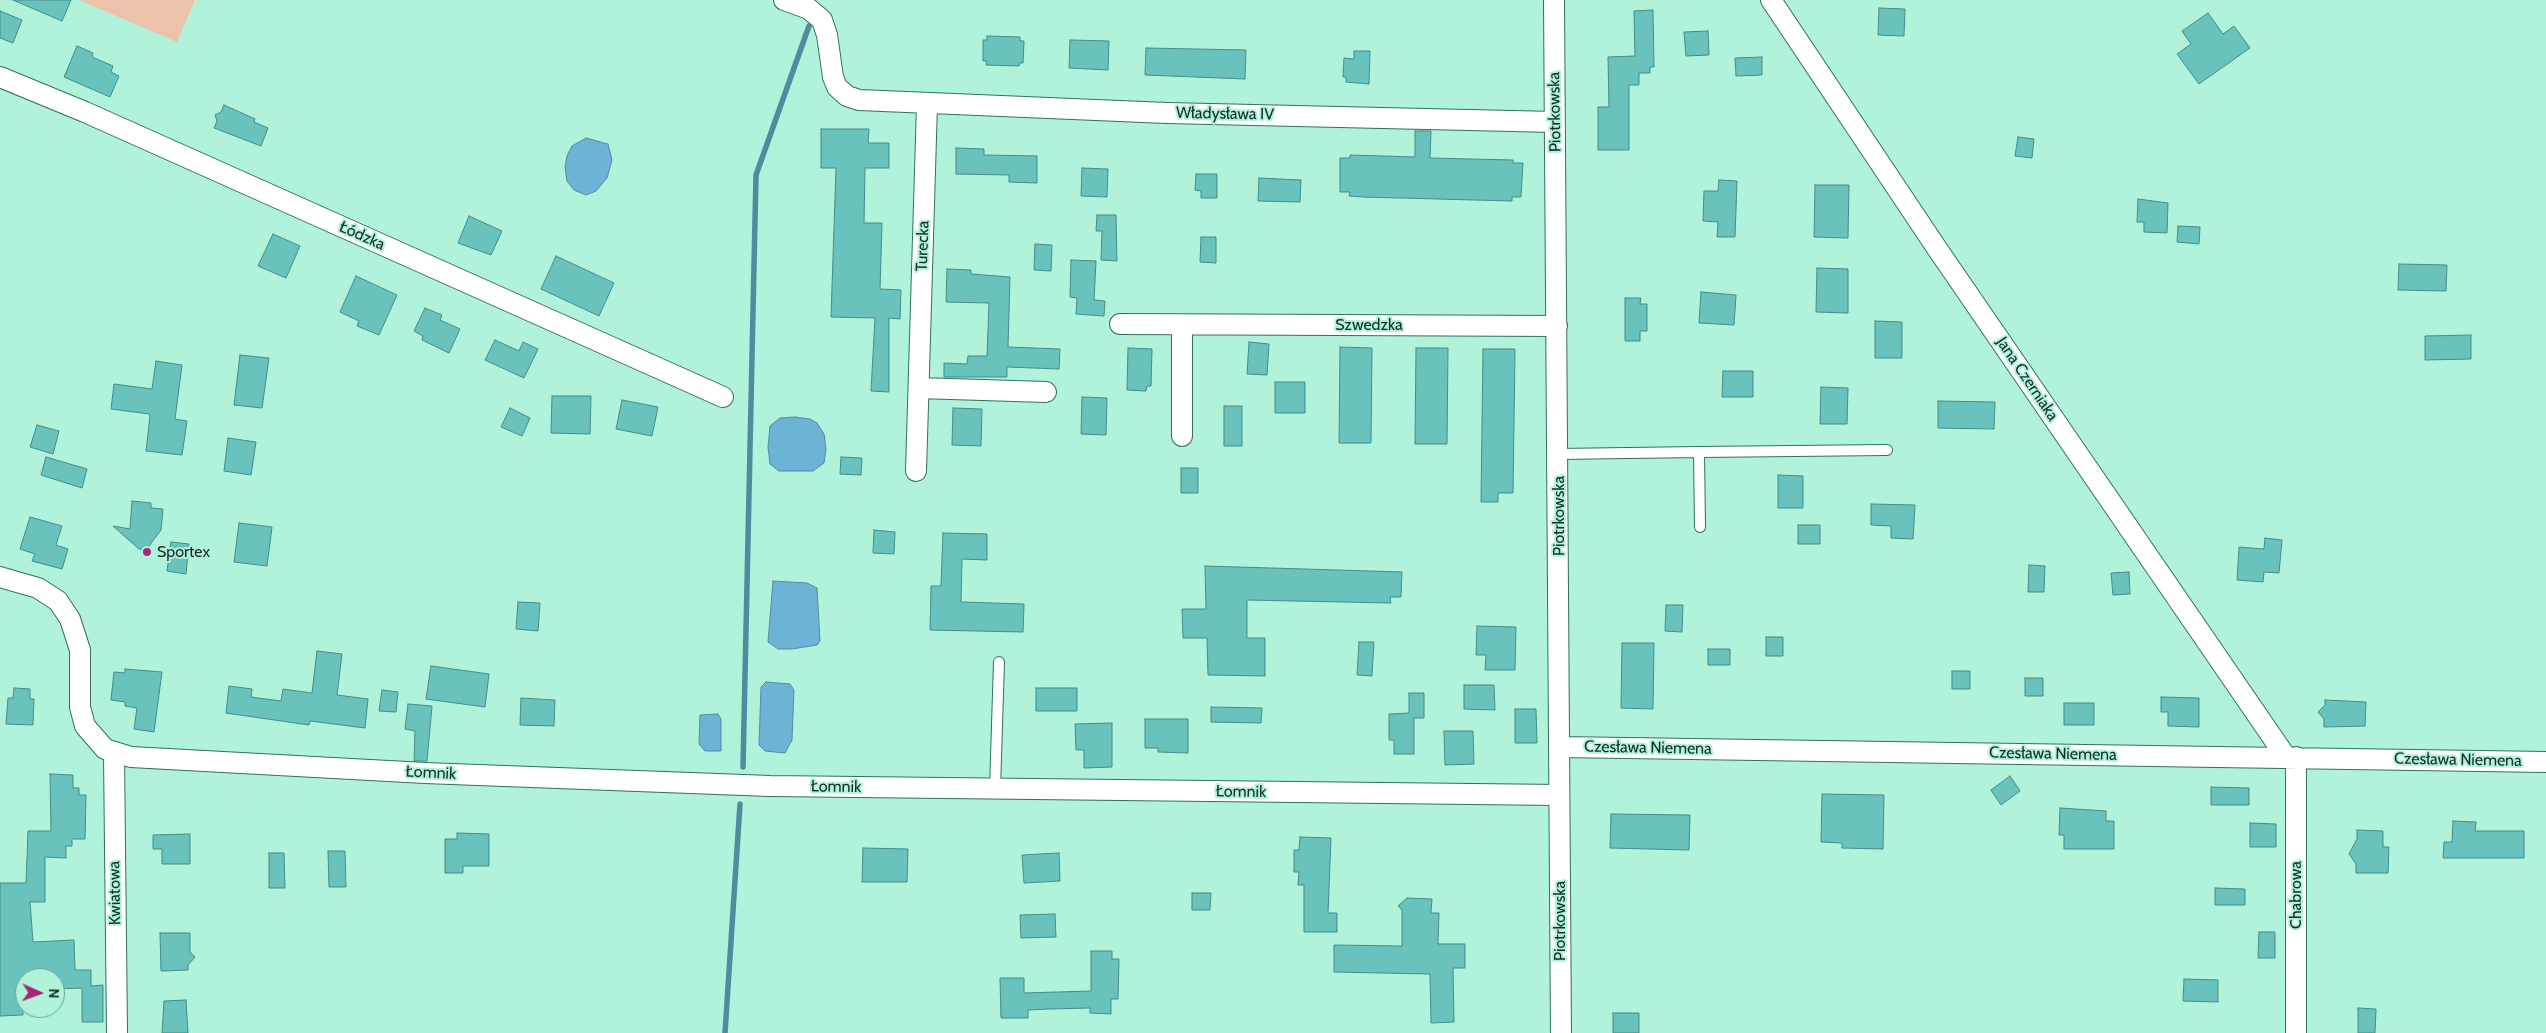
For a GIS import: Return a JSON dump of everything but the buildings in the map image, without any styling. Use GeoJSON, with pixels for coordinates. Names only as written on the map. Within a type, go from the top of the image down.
{"type":"FeatureCollection","features":[{"type":"Feature","properties":{"kind":"street","name":"Władysława IV"},"geometry":{"type":"LineString","coordinates":[[784,0],[809,9],[822,20],[837,88],[847,96],[859,100],[1167,113],[1555,122]]}},
{"type":"Feature","properties":{"kind":"street","name":"Piotrkowska"},"geometry":{"type":"LineString","coordinates":[[1554,0],[1561,1033]]}},
{"type":"Feature","properties":{"kind":"street","name":"Jana Czerniaka"},"geometry":{"type":"LineString","coordinates":[[1771,0],[1936,247],[2291,757]]}},
{"type":"Feature","properties":{"kind":"street","name":"Łódzka"},"geometry":{"type":"LineString","coordinates":[[0,77],[94,116],[723,397]]}},
{"type":"Feature","properties":{"kind":"street","name":"Turecka"},"geometry":{"type":"LineString","coordinates":[[916,471],[927,104]]}},
{"type":"Feature","properties":{"kind":"street","name":"Szwedzka"},"geometry":{"type":"LineString","coordinates":[[1120,324],[1557,326]]}},
{"type":"Feature","properties":{"kind":"street"},"geometry":{"type":"LineString","coordinates":[[1182,325],[1182,436]]}},
{"type":"Feature","properties":{"kind":"street"},"geometry":{"type":"LineString","coordinates":[[919,388],[1046,392]]}},
{"type":"Feature","properties":{"kind":"street"},"geometry":{"type":"LineString","coordinates":[[0,577],[38,588],[58,601],[70,619],[80,650],[80,707],[85,726],[97,742],[114,753]]}},
{"type":"Feature","properties":{"kind":"street","name":"Czesława Niemena"},"geometry":{"type":"LineString","coordinates":[[1560,747],[2546,762]]}},
{"type":"Feature","properties":{"kind":"street","name":"Łomnik"},"geometry":{"type":"LineString","coordinates":[[114,753],[165,760],[770,786],[1559,795]]}},
{"type":"Feature","properties":{"kind":"street","name":"Kwiatowa"},"geometry":{"type":"LineString","coordinates":[[114,753],[117,1033]]}},
{"type":"Feature","properties":{"kind":"street","name":"Chabrowa"},"geometry":{"type":"LineString","coordinates":[[2291,757],[2296,1033]]}},
{"type":"Feature","properties":{"kind":"lane"},"geometry":{"type":"LineString","coordinates":[[1558,454],[1887,450]]}},
{"type":"Feature","properties":{"kind":"lane"},"geometry":{"type":"LineString","coordinates":[[1699,452],[1700,527]]}},
{"type":"Feature","properties":{"kind":"lane"},"geometry":{"type":"LineString","coordinates":[[996,789],[999,662]]}},
{"type":"Feature","properties":{"kind":"shaded area"},"geometry":{"type":"Polygon","coordinates":[[[79,0],[195,0],[177,42],[79,0]]]}},
{"type":"Feature","properties":{"kind":"water"},"geometry":{"type":"Polygon","coordinates":[[[586,138],[608,144],[612,160],[607,178],[596,191],[586,195],[574,190],[567,181],[565,167],[567,156],[572,146],[586,138]]]}},
{"type":"Feature","properties":{"kind":"water"},"geometry":{"type":"Polygon","coordinates":[[[780,418],[810,419],[817,423],[824,434],[826,449],[824,463],[813,471],[779,471],[770,464],[768,447],[770,426],[780,418]]]}},
{"type":"Feature","properties":{"kind":"water"},"geometry":{"type":"Polygon","coordinates":[[[773,581],[807,583],[817,588],[820,641],[817,645],[778,649],[768,642],[773,581]]]}},
{"type":"Feature","properties":{"kind":"water"},"geometry":{"type":"Polygon","coordinates":[[[766,682],[790,684],[794,690],[792,740],[785,753],[765,751],[759,745],[761,687],[766,682]]]}},
{"type":"Feature","properties":{"kind":"water"},"geometry":{"type":"Polygon","coordinates":[[[718,714],[721,719],[721,751],[705,751],[699,744],[700,715],[718,714]]]}},
{"type":"Feature","properties":{"kind":"waterway"},"geometry":{"type":"LineString","coordinates":[[743,767],[756,175],[809,26]]}},
{"type":"Feature","properties":{"kind":"waterway"},"geometry":{"type":"LineString","coordinates":[[725,1033],[740,804]]}},
{"type":"Feature","properties":{"kind":"place","name":"Sportex"},"geometry":{"type":"Point","coordinates":[147,552]}}]}
